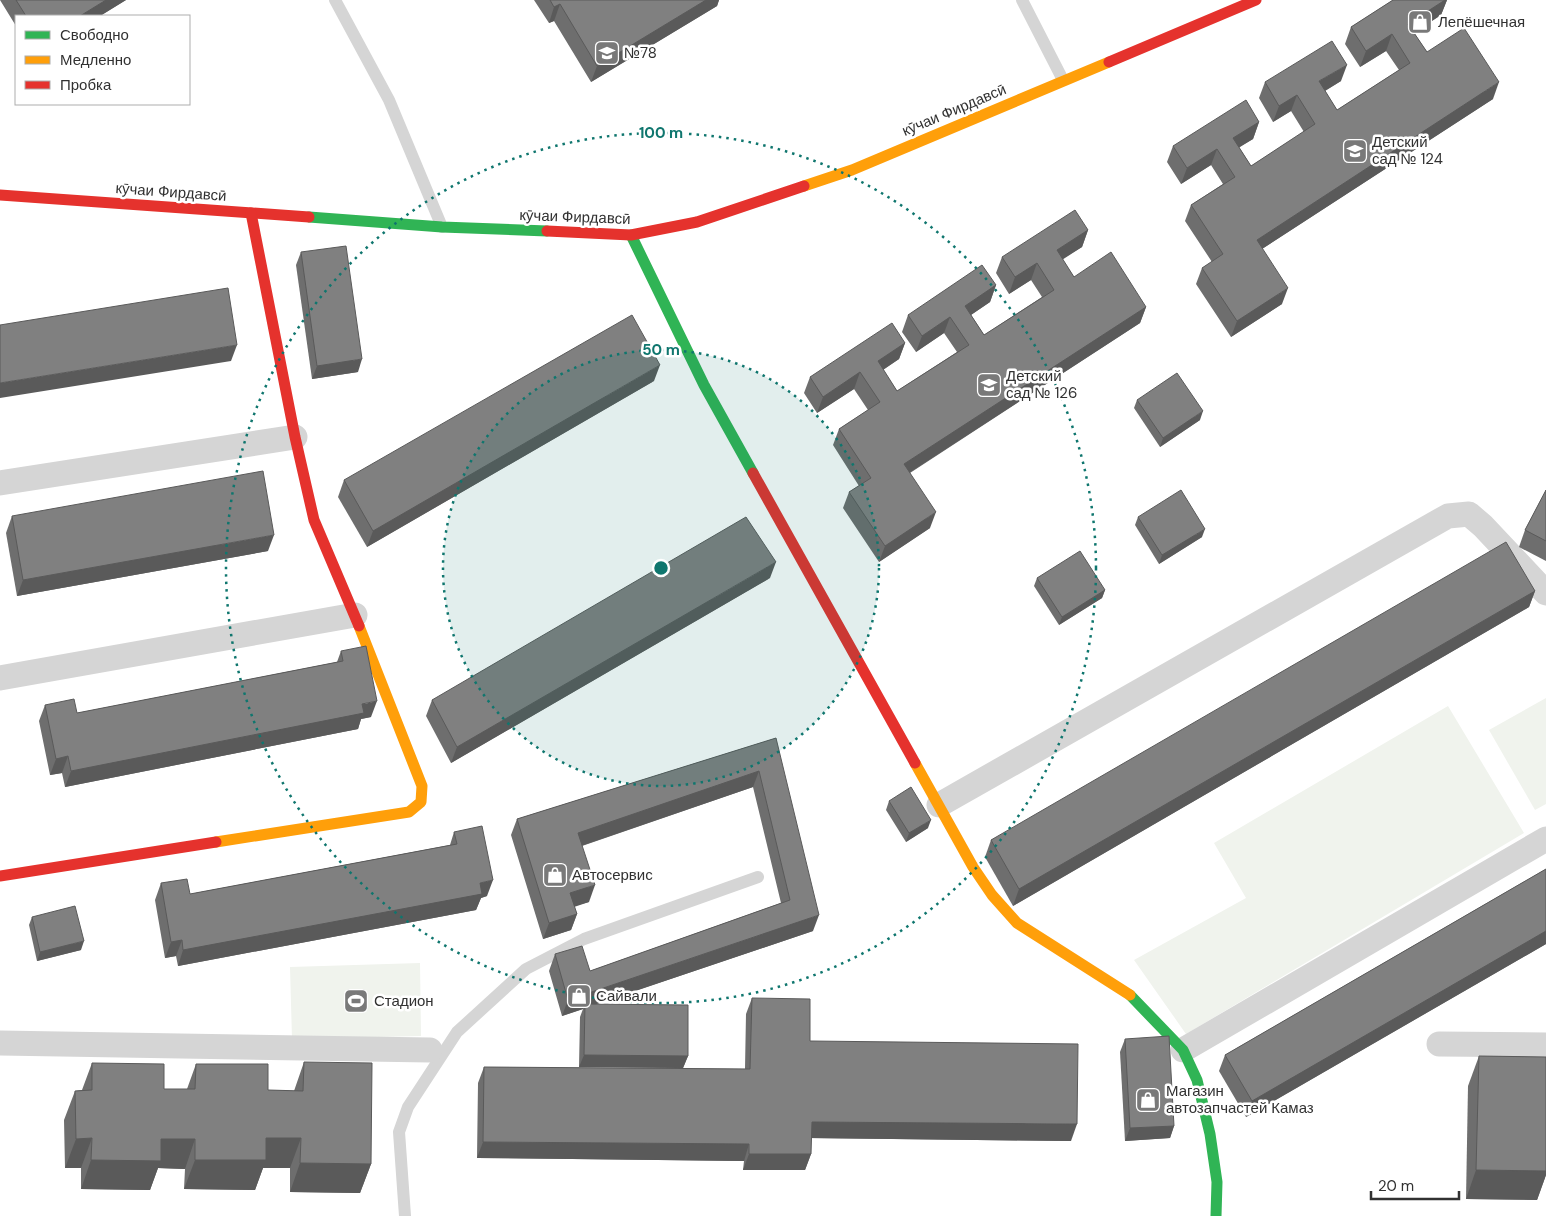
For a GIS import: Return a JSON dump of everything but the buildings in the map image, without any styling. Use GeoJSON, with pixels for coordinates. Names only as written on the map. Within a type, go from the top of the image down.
{"type":"FeatureCollection","features":[{"type":"Feature","properties":{"kind":"street","name":"кӯчаи Фирдавсӣ"},"geometry":{"type":"LineString","coordinates":[[0,195],[442,226],[631,235],[697,222],[852,170],[1256,0]]}},
{"type":"Feature","properties":{"kind":"street"},"geometry":{"type":"LineString","coordinates":[[0,876],[409,812],[420,805],[424,798],[422,786],[355,615],[314,520],[295,437],[251,213]]}},
{"type":"Feature","properties":{"kind":"street"},"geometry":{"type":"LineString","coordinates":[[631,235],[704,385],[992,896],[1017,923],[1132,996],[1183,1050],[1197,1080],[1210,1134],[1217,1182],[1216,1216]]}},
{"type":"Feature","properties":{"kind":"street"},"geometry":{"type":"LineString","coordinates":[[0,483],[295,437]]}},
{"type":"Feature","properties":{"kind":"street"},"geometry":{"type":"LineString","coordinates":[[939,805],[1448,516],[1469,514],[1483,526],[1546,593]]}},
{"type":"Feature","properties":{"kind":"street"},"geometry":{"type":"LineString","coordinates":[[0,678],[355,615]]}},
{"type":"Feature","properties":{"kind":"street"},"geometry":{"type":"LineString","coordinates":[[1183,1050],[1546,839]]}},
{"type":"Feature","properties":{"kind":"street"},"geometry":{"type":"LineString","coordinates":[[0,1043],[430,1050]]}},
{"type":"Feature","properties":{"kind":"street"},"geometry":{"type":"LineString","coordinates":[[1439,1044],[1546,1045]]}},
{"type":"Feature","properties":{"kind":"lane"},"geometry":{"type":"LineString","coordinates":[[335,0],[389,100],[442,226]]}},
{"type":"Feature","properties":{"kind":"lane"},"geometry":{"type":"LineString","coordinates":[[1022,0],[1063,80]]}},
{"type":"Feature","properties":{"kind":"lane"},"geometry":{"type":"LineString","coordinates":[[405,1216],[399,1132],[408,1107],[457,1032],[526,969],[584,939],[758,877]]}},
{"type":"Feature","properties":{"kind":"shaded area"},"geometry":{"type":"Polygon","coordinates":[[[1546,698],[1546,804],[1535,810],[1489,730],[1546,698]]]}},
{"type":"Feature","properties":{"kind":"shaded area"},"geometry":{"type":"Polygon","coordinates":[[[1448,706],[1524,833],[1186,1034],[1134,960],[1246,898],[1214,843],[1448,706]]]}},
{"type":"Feature","properties":{"kind":"shaded area","name":"Стадион"},"geometry":{"type":"Polygon","coordinates":[[[420,963],[421,1036],[292,1039],[290,967],[420,963]]]}},
{"type":"Feature","properties":{"kind":"traffic: fast"},"geometry":{"type":"LineString","coordinates":[[309,217],[442,227],[547,231]]}},
{"type":"Feature","properties":{"kind":"traffic: fast"},"geometry":{"type":"LineString","coordinates":[[631,235],[704,385],[753,473]]}},
{"type":"Feature","properties":{"kind":"traffic: fast"},"geometry":{"type":"LineString","coordinates":[[1130,995],[1183,1050],[1197,1080],[1210,1134],[1217,1182],[1216,1216]]}},
{"type":"Feature","properties":{"kind":"traffic: slow"},"geometry":{"type":"LineString","coordinates":[[804,186],[852,170],[1109,62]]}},
{"type":"Feature","properties":{"kind":"traffic: slow"},"geometry":{"type":"LineString","coordinates":[[216,842],[409,812],[421,802],[422,786],[359,626]]}},
{"type":"Feature","properties":{"kind":"traffic: slow"},"geometry":{"type":"LineString","coordinates":[[915,763],[973,867],[992,895],[1017,923],[1130,995]]}},
{"type":"Feature","properties":{"kind":"traffic: jam"},"geometry":{"type":"LineString","coordinates":[[1109,62],[1256,0]]}},
{"type":"Feature","properties":{"kind":"traffic: jam"},"geometry":{"type":"LineString","coordinates":[[547,231],[631,235],[697,222],[804,186]]}},
{"type":"Feature","properties":{"kind":"traffic: jam"},"geometry":{"type":"LineString","coordinates":[[0,195],[309,217]]}},
{"type":"Feature","properties":{"kind":"traffic: jam"},"geometry":{"type":"LineString","coordinates":[[251,213],[295,437],[314,520],[359,626]]}},
{"type":"Feature","properties":{"kind":"traffic: jam"},"geometry":{"type":"LineString","coordinates":[[753,473],[915,763]]}},
{"type":"Feature","properties":{"kind":"traffic: jam"},"geometry":{"type":"LineString","coordinates":[[0,876],[216,842]]}},
{"type":"Feature","properties":{"kind":"place","name":"Лепёшечная"},"geometry":{"type":"Point","coordinates":[1420,22]}},
{"type":"Feature","properties":{"kind":"place","name":"№78"},"geometry":{"type":"Point","coordinates":[607,53]}},
{"type":"Feature","properties":{"kind":"place","name":"Детский сад № 124"},"geometry":{"type":"Point","coordinates":[1355,151]}},
{"type":"Feature","properties":{"kind":"place","name":"Детский сад № 126"},"geometry":{"type":"Point","coordinates":[989,385]}},
{"type":"Feature","properties":{"kind":"place","name":"Автосервис"},"geometry":{"type":"Point","coordinates":[555,875]}},
{"type":"Feature","properties":{"kind":"place","name":"Сайвали"},"geometry":{"type":"Point","coordinates":[579,996]}},
{"type":"Feature","properties":{"kind":"place","name":"Стадион"},"geometry":{"type":"Point","coordinates":[356,1001]}},
{"type":"Feature","properties":{"kind":"place","name":"Магазин автозапчастей Камаз"},"geometry":{"type":"Point","coordinates":[1148,1100]}}]}
